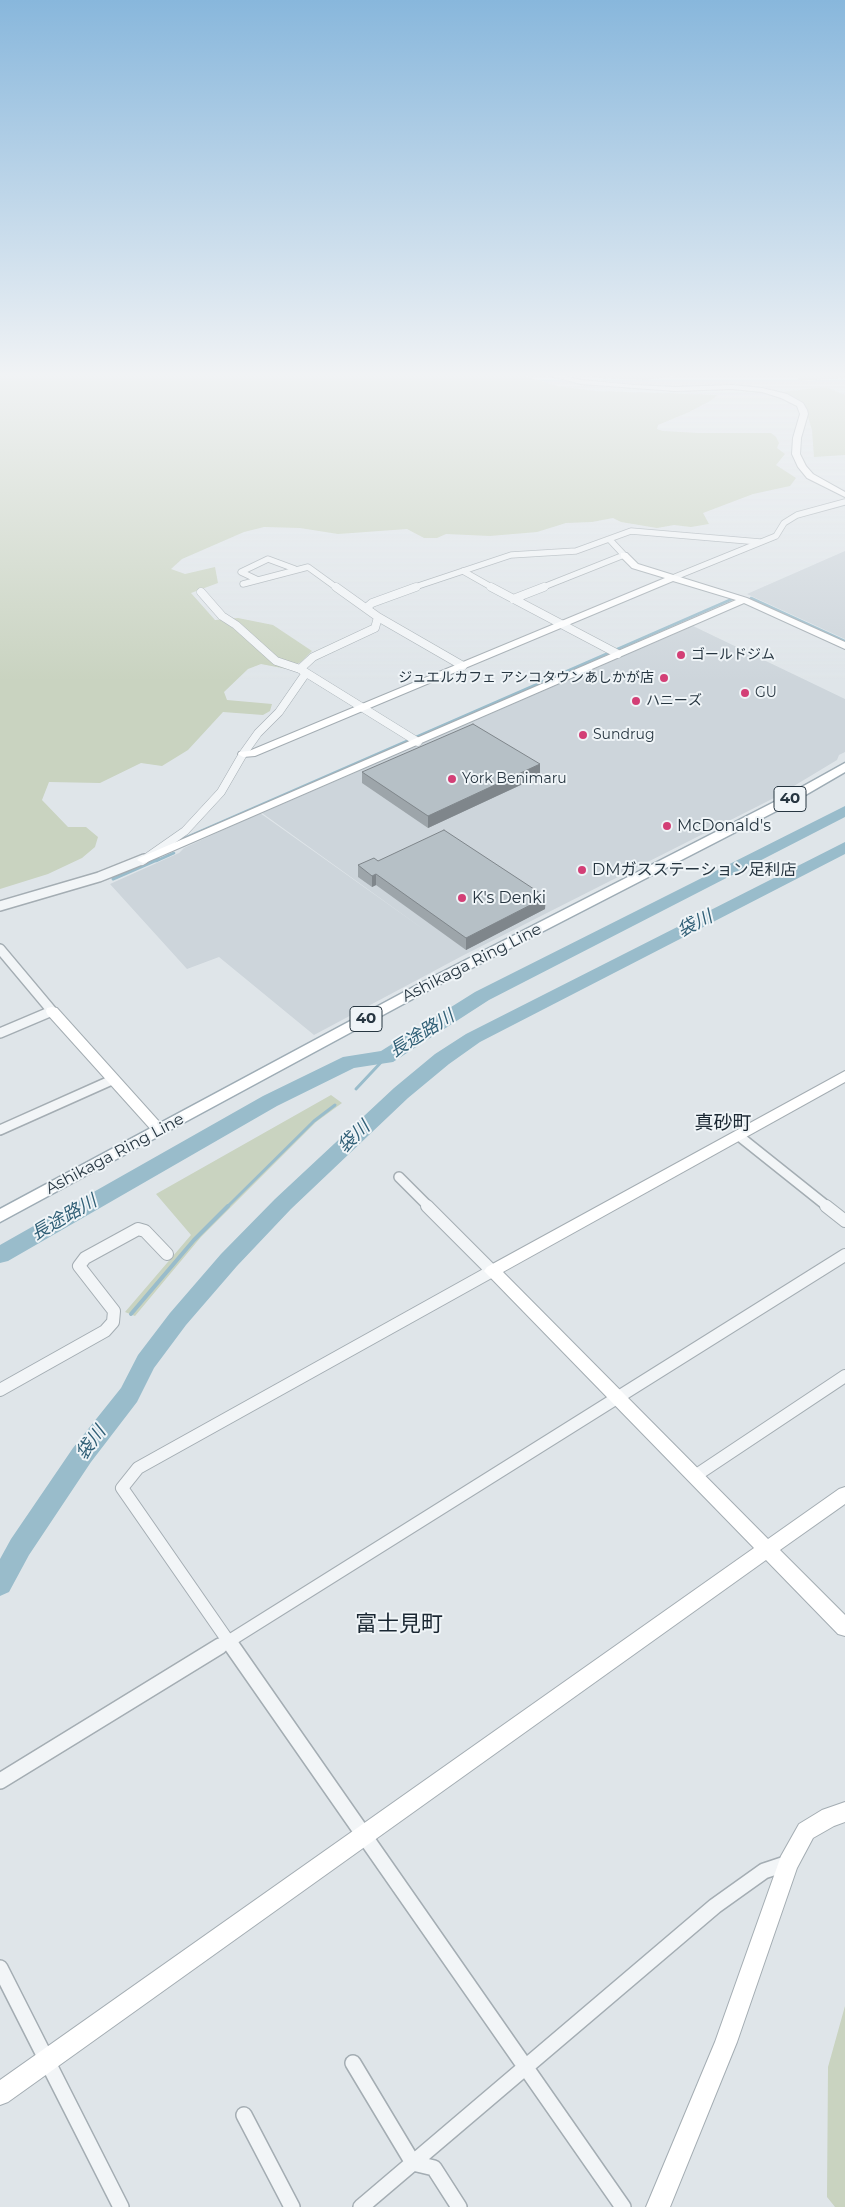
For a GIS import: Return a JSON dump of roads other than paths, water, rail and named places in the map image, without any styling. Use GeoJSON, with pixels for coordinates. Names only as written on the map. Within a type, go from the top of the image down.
{"type":"FeatureCollection","features":[{"type":"Feature","properties":{"kind":"main road","name":"40"},"geometry":{"type":"LineString","coordinates":[[159,1130],[426,986],[786,801],[845,768]]}},
{"type":"Feature","properties":{"kind":"main road","name":"Ashikaga Ring Line"},"geometry":{"type":"LineString","coordinates":[[0,1216],[159,1130]]}},
{"type":"Feature","properties":{"kind":"street"},"geometry":{"type":"LineString","coordinates":[[812,476],[845,495]]}},
{"type":"Feature","properties":{"kind":"street"},"geometry":{"type":"LineString","coordinates":[[243,754],[251,754],[776,536],[784,523],[797,515],[845,502]]}},
{"type":"Feature","properties":{"kind":"street"},"geometry":{"type":"LineString","coordinates":[[366,608],[372,603],[514,554],[569,552],[610,540],[631,531],[760,542]]}},
{"type":"Feature","properties":{"kind":"street"},"geometry":{"type":"LineString","coordinates":[[610,540],[635,566],[744,600],[845,646]]}},
{"type":"Feature","properties":{"kind":"street"},"geometry":{"type":"LineString","coordinates":[[513,599],[624,555]]}},
{"type":"Feature","properties":{"kind":"street"},"geometry":{"type":"LineString","coordinates":[[258,580],[241,572],[268,559],[295,569]]}},
{"type":"Feature","properties":{"kind":"street"},"geometry":{"type":"LineString","coordinates":[[243,584],[295,569],[310,568],[357,604],[366,608],[370,613],[463,666]]}},
{"type":"Feature","properties":{"kind":"street"},"geometry":{"type":"LineString","coordinates":[[463,571],[618,654]]}},
{"type":"Feature","properties":{"kind":"street"},"geometry":{"type":"LineString","coordinates":[[201,592],[222,616],[236,625],[276,661],[303,671],[418,742]]}},
{"type":"Feature","properties":{"kind":"street"},"geometry":{"type":"LineString","coordinates":[[0,906],[99,877],[143,860],[744,600]]}},
{"type":"Feature","properties":{"kind":"street"},"geometry":{"type":"LineString","coordinates":[[143,860],[184,831],[211,804],[221,792],[243,754],[258,733],[279,712],[313,657],[369,632],[375,628],[378,618]]}},
{"type":"Feature","properties":{"kind":"street"},"geometry":{"type":"LineString","coordinates":[[0,949],[112,1080],[159,1130]]}},
{"type":"Feature","properties":{"kind":"street"},"geometry":{"type":"LineString","coordinates":[[0,1033],[52,1011]]}},
{"type":"Feature","properties":{"kind":"street"},"geometry":{"type":"LineString","coordinates":[[623,2207],[122,1488],[138,1468],[845,1076]]}},
{"type":"Feature","properties":{"kind":"street"},"geometry":{"type":"LineString","coordinates":[[0,1130],[112,1080]]}},
{"type":"Feature","properties":{"kind":"street"},"geometry":{"type":"LineString","coordinates":[[739,1136],[845,1222]]}},
{"type":"Feature","properties":{"kind":"street"},"geometry":{"type":"LineString","coordinates":[[399,1178],[845,1628]]}},
{"type":"Feature","properties":{"kind":"street"},"geometry":{"type":"LineString","coordinates":[[0,1390],[105,1331],[113,1322],[114,1311],[110,1304],[79,1266],[85,1258],[133,1230],[138,1229],[145,1231],[167,1254]]}},
{"type":"Feature","properties":{"kind":"street"},"geometry":{"type":"LineString","coordinates":[[0,1781],[229,1641],[845,1255]]}},
{"type":"Feature","properties":{"kind":"street"},"geometry":{"type":"LineString","coordinates":[[695,1476],[845,1376]]}},
{"type":"Feature","properties":{"kind":"street"},"geometry":{"type":"LineString","coordinates":[[0,2094],[48,2062],[845,1494]]}},
{"type":"Feature","properties":{"kind":"street"},"geometry":{"type":"LineString","coordinates":[[658,2207],[726,2042],[788,1863],[806,1831],[829,1818],[845,1812]]}},
{"type":"Feature","properties":{"kind":"street"},"geometry":{"type":"LineString","coordinates":[[361,2207],[527,2068],[714,1906],[764,1871],[788,1863]]}},
{"type":"Feature","properties":{"kind":"street"},"geometry":{"type":"LineString","coordinates":[[0,1968],[121,2207]]}},
{"type":"Feature","properties":{"kind":"street"},"geometry":{"type":"LineString","coordinates":[[353,2063],[413,2163],[434,2168],[460,2207]]}},
{"type":"Feature","properties":{"kind":"street"},"geometry":{"type":"LineString","coordinates":[[244,2115],[292,2207]]}},
{"type":"Feature","properties":{"kind":"waterway"},"geometry":{"type":"LineString","coordinates":[[751,598],[845,641]]}},
{"type":"Feature","properties":{"kind":"waterway"},"geometry":{"type":"LineString","coordinates":[[178,841],[732,599]]}},
{"type":"Feature","properties":{"kind":"waterway","name":"長途路川"},"geometry":{"type":"LineString","coordinates":[[0,1255],[270,1101],[350,1062],[386,1057],[482,996],[845,811]]}},
{"type":"Feature","properties":{"kind":"waterway","name":"袋川"},"geometry":{"type":"LineString","coordinates":[[0,1584],[20,1547],[82,1455],[129,1395],[146,1362],[178,1319],[229,1260],[283,1204],[401,1093],[442,1059],[473,1038],[845,847]]}},
{"type":"Feature","properties":{"kind":"waterway"},"geometry":{"type":"LineString","coordinates":[[156,861],[174,853]]}},
{"type":"Feature","properties":{"kind":"waterway"},"geometry":{"type":"LineString","coordinates":[[113,879],[159,859]]}},
{"type":"Feature","properties":{"kind":"waterway"},"geometry":{"type":"LineString","coordinates":[[356,1089],[386,1057]]}},
{"type":"Feature","properties":{"kind":"waterway"},"geometry":{"type":"LineString","coordinates":[[227,1207],[314,1121],[335,1105]]}},
{"type":"Feature","properties":{"kind":"waterway"},"geometry":{"type":"LineString","coordinates":[[131,1314],[194,1240],[227,1207]]}},
{"type":"Feature","properties":{"kind":"place","name":"ゴールドジム"},"geometry":{"type":"Point","coordinates":[681,655]}},
{"type":"Feature","properties":{"kind":"place","name":"ジュエルカフェ アシコタウンあしかが店"},"geometry":{"type":"Point","coordinates":[664,678]}},
{"type":"Feature","properties":{"kind":"place","name":"GU"},"geometry":{"type":"Point","coordinates":[745,693]}},
{"type":"Feature","properties":{"kind":"place","name":"ハニーズ"},"geometry":{"type":"Point","coordinates":[636,701]}},
{"type":"Feature","properties":{"kind":"place","name":"Sundrug"},"geometry":{"type":"Point","coordinates":[583,735]}},
{"type":"Feature","properties":{"kind":"place","name":"York Benimaru"},"geometry":{"type":"Point","coordinates":[452,779]}},
{"type":"Feature","properties":{"kind":"place","name":"McDonald's"},"geometry":{"type":"Point","coordinates":[667,826]}},
{"type":"Feature","properties":{"kind":"place","name":"DMガスステーション足利店"},"geometry":{"type":"Point","coordinates":[582,870]}},
{"type":"Feature","properties":{"kind":"place","name":"K's Denki"},"geometry":{"type":"Point","coordinates":[462,898]}},
{"type":"Feature","properties":{"kind":"district","name":"真砂町"},"geometry":{"type":"Point","coordinates":[723,1123]}},
{"type":"Feature","properties":{"kind":"district","name":"富士見町"},"geometry":{"type":"Point","coordinates":[399,1625]}}]}
